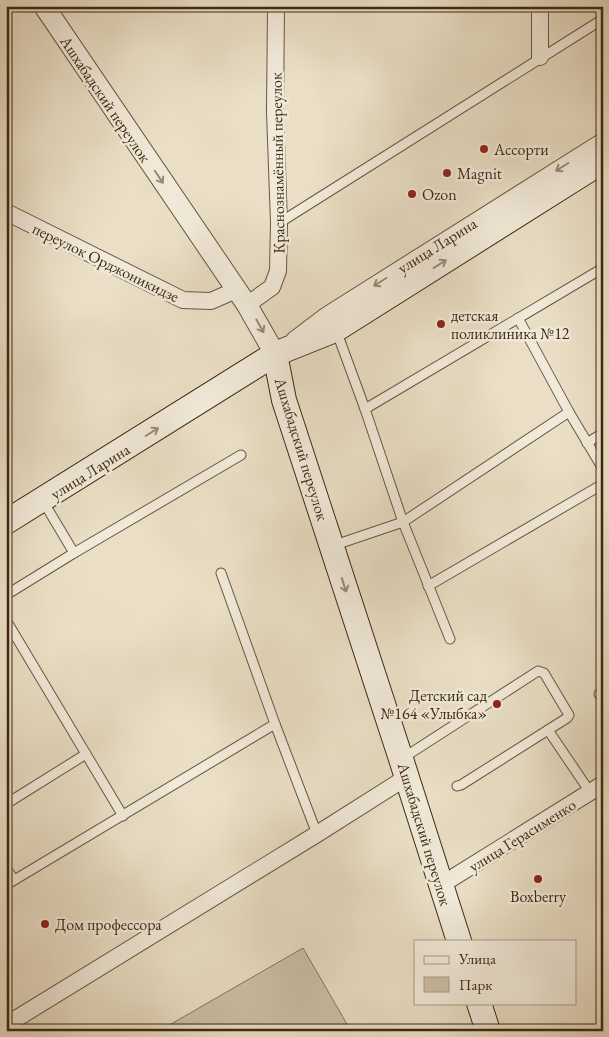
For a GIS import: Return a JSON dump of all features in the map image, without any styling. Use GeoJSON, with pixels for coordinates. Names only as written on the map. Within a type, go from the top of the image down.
{"type":"FeatureCollection","features":[{"type":"Feature","properties":{"kind":"main road","name":"улица Ларина"},"geometry":{"type":"LineString","coordinates":[[6,522],[275,354],[336,330],[603,161]]}},
{"type":"Feature","properties":{"kind":"main road","name":"Ашхабадский переулок"},"geometry":{"type":"LineString","coordinates":[[275,354],[284,400],[459,940]]}},
{"type":"Feature","properties":{"kind":"main road"},"geometry":{"type":"LineString","coordinates":[[479,1004],[488,1031]]}},
{"type":"Feature","properties":{"kind":"street","name":"Ашхабадский переулок"},"geometry":{"type":"LineString","coordinates":[[44,6],[241,298],[275,354]]}},
{"type":"Feature","properties":{"kind":"street","name":"Краснознамённый переулок"},"geometry":{"type":"LineString","coordinates":[[241,298],[272,287],[278,271],[279,222],[275,112],[276,6]]}},
{"type":"Feature","properties":{"kind":"street"},"geometry":{"type":"LineString","coordinates":[[540,6],[540,57]]}},
{"type":"Feature","properties":{"kind":"street","name":"улица Ларина"},"geometry":{"type":"LineString","coordinates":[[275,354],[327,315],[603,141]]}},
{"type":"Feature","properties":{"kind":"street","name":"переулок Орджоникидзе"},"geometry":{"type":"LineString","coordinates":[[6,212],[183,300],[211,301],[241,298]]}},
{"type":"Feature","properties":{"kind":"street"},"geometry":{"type":"LineString","coordinates":[[6,1025],[318,834],[404,768]]}},
{"type":"Feature","properties":{"kind":"street","name":"улица Герасименко"},"geometry":{"type":"LineString","coordinates":[[441,885],[596,788]]}},
{"type":"Feature","properties":{"kind":"lane"},"geometry":{"type":"LineString","coordinates":[[279,222],[603,19]]}},
{"type":"Feature","properties":{"kind":"lane"},"geometry":{"type":"LineString","coordinates":[[365,409],[603,268]]}},
{"type":"Feature","properties":{"kind":"lane"},"geometry":{"type":"LineString","coordinates":[[518,318],[569,412],[603,469]]}},
{"type":"Feature","properties":{"kind":"lane"},"geometry":{"type":"LineString","coordinates":[[336,330],[403,522],[450,639]]}},
{"type":"Feature","properties":{"kind":"lane"},"geometry":{"type":"LineString","coordinates":[[331,546],[403,522],[569,412]]}},
{"type":"Feature","properties":{"kind":"lane"},"geometry":{"type":"LineString","coordinates":[[587,443],[603,433]]}},
{"type":"Feature","properties":{"kind":"lane"},"geometry":{"type":"LineString","coordinates":[[6,594],[241,455]]}},
{"type":"Feature","properties":{"kind":"lane"},"geometry":{"type":"LineString","coordinates":[[428,586],[603,484]]}},
{"type":"Feature","properties":{"kind":"lane"},"geometry":{"type":"LineString","coordinates":[[43,500],[74,553]]}},
{"type":"Feature","properties":{"kind":"lane"},"geometry":{"type":"LineString","coordinates":[[222,573],[275,724],[318,834]]}},
{"type":"Feature","properties":{"kind":"lane"},"geometry":{"type":"LineString","coordinates":[[6,620],[123,816]]}},
{"type":"Feature","properties":{"kind":"lane"},"geometry":{"type":"LineString","coordinates":[[404,768],[538,671],[542,671],[569,714],[567,718],[457,786]]}},
{"type":"Feature","properties":{"kind":"lane"},"geometry":{"type":"LineString","coordinates":[[6,868],[10,883],[275,724]]}},
{"type":"Feature","properties":{"kind":"lane"},"geometry":{"type":"LineString","coordinates":[[548,730],[596,788]]}},
{"type":"Feature","properties":{"kind":"lane"},"geometry":{"type":"LineString","coordinates":[[6,804],[86,754]]}},
{"type":"Feature","properties":{"kind":"green space"},"geometry":{"type":"Polygon","coordinates":[[[303,948],[351,1031],[159,1031],[303,948]]]}},
{"type":"Feature","properties":{"kind":"place","name":"Ассорти"},"geometry":{"type":"Point","coordinates":[484,149]}},
{"type":"Feature","properties":{"kind":"place","name":"Magnit"},"geometry":{"type":"Point","coordinates":[447,173]}},
{"type":"Feature","properties":{"kind":"place","name":"Ozon"},"geometry":{"type":"Point","coordinates":[412,194]}},
{"type":"Feature","properties":{"kind":"place","name":"детская поликлиника №12"},"geometry":{"type":"Point","coordinates":[441,324]}},
{"type":"Feature","properties":{"kind":"place","name":"Детский сад №164 «Улыбка»"},"geometry":{"type":"Point","coordinates":[497,704]}},
{"type":"Feature","properties":{"kind":"place","name":"Boxberry"},"geometry":{"type":"Point","coordinates":[538,879]}},
{"type":"Feature","properties":{"kind":"place","name":"Дом профессора"},"geometry":{"type":"Point","coordinates":[45,924]}}]}
